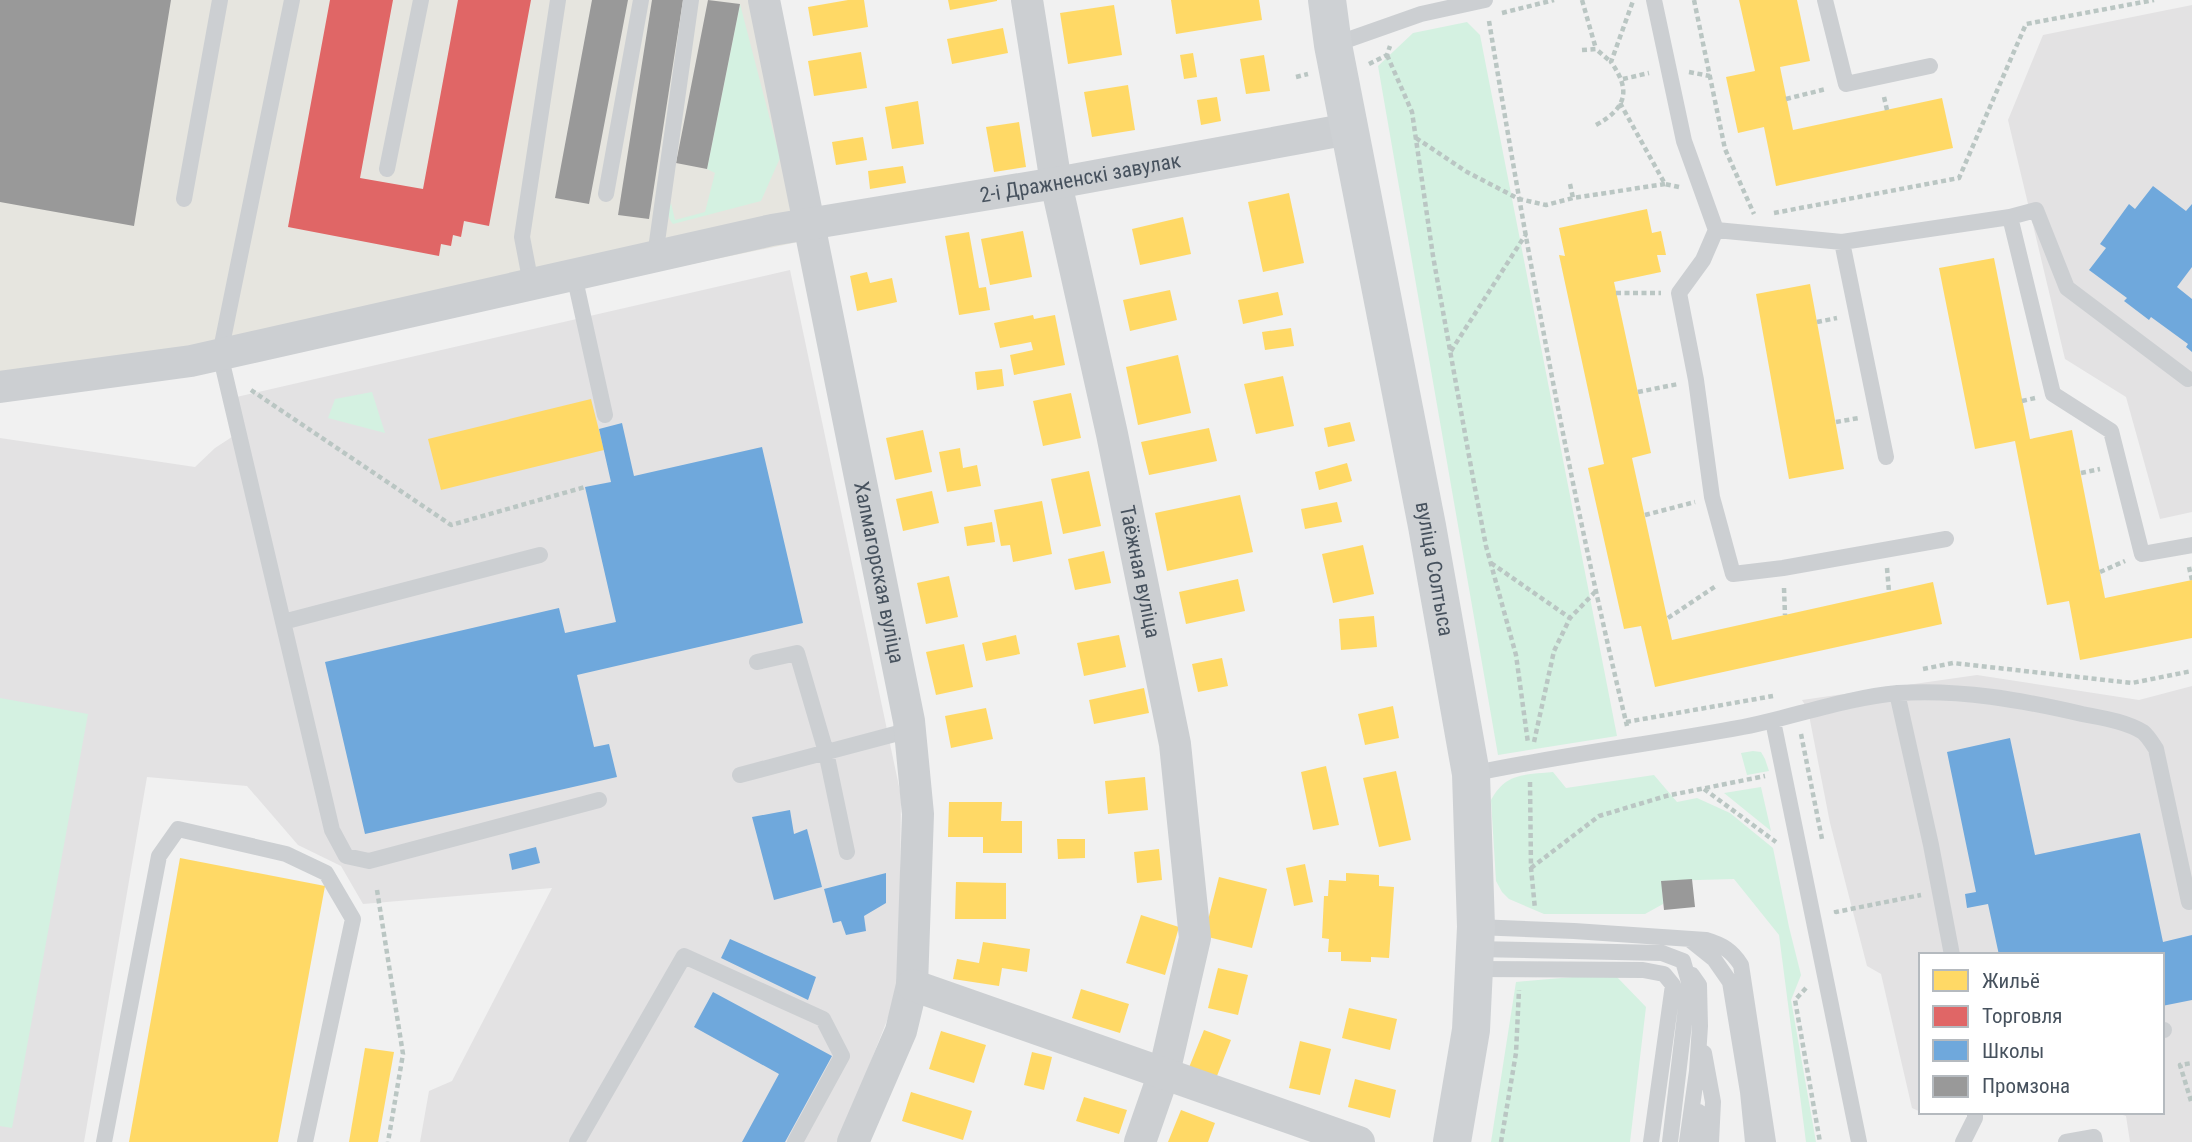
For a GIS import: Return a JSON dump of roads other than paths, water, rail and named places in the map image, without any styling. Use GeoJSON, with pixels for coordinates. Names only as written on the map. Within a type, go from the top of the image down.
{"type":"FeatureCollection","features":[{"type":"Feature","properties":{"kind":"main road","name":"вуліца Солтыса"},"geometry":{"type":"LineString","coordinates":[[1327,0],[1349,129],[1425,512],[1471,774],[1475,949],[1471,1030],[1451,1142]]}},
{"type":"Feature","properties":{"kind":"street","name":"Халмагорская вуліца"},"geometry":{"type":"LineString","coordinates":[[764,0],[910,730],[916,776],[918,814],[912,985],[901,1031],[853,1142]]}},
{"type":"Feature","properties":{"kind":"street","name":"Таёжная вуліца"},"geometry":{"type":"LineString","coordinates":[[1027,0],[1056,183],[1112,434],[1175,744],[1195,938],[1164,1073],[1140,1142]]}},
{"type":"Feature","properties":{"kind":"street","name":"2-і Дражненскі завулак"},"geometry":{"type":"LineString","coordinates":[[0,387],[191,361],[810,223],[1056,183],[1349,129]]}},
{"type":"Feature","properties":{"kind":"street"},"geometry":{"type":"LineString","coordinates":[[912,985],[1359,1142]]}},
{"type":"Feature","properties":{"kind":"lane"},"geometry":{"type":"LineString","coordinates":[[184,199],[220,0]]}},
{"type":"Feature","properties":{"kind":"lane"},"geometry":{"type":"LineString","coordinates":[[292,0],[220,354],[331,830],[346,856],[369,862],[599,800]]}},
{"type":"Feature","properties":{"kind":"lane"},"geometry":{"type":"LineString","coordinates":[[387,169],[421,0]]}},
{"type":"Feature","properties":{"kind":"lane"},"geometry":{"type":"LineString","coordinates":[[531,284],[522,237],[558,0]]}},
{"type":"Feature","properties":{"kind":"lane"},"geometry":{"type":"LineString","coordinates":[[606,194],[641,0]]}},
{"type":"Feature","properties":{"kind":"lane"},"geometry":{"type":"LineString","coordinates":[[655,256],[691,0]]}},
{"type":"Feature","properties":{"kind":"lane"},"geometry":{"type":"LineString","coordinates":[[1333,45],[1421,14],[1483,0]]}},
{"type":"Feature","properties":{"kind":"lane"},"geometry":{"type":"LineString","coordinates":[[1654,0],[1684,141],[1716,230],[1703,260],[1679,293],[1696,380],[1712,497],[1733,574],[1796,566],[1946,539]]}},
{"type":"Feature","properties":{"kind":"lane"},"geometry":{"type":"LineString","coordinates":[[1825,0],[1846,84],[1930,66]]}},
{"type":"Feature","properties":{"kind":"lane"},"geometry":{"type":"LineString","coordinates":[[1716,230],[1842,242],[2010,217],[2036,210],[2067,288],[2188,379]]}},
{"type":"Feature","properties":{"kind":"lane"},"geometry":{"type":"LineString","coordinates":[[2010,217],[2053,394],[2111,431],[2142,554],[2192,545]]}},
{"type":"Feature","properties":{"kind":"lane"},"geometry":{"type":"LineString","coordinates":[[1842,242],[1886,457]]}},
{"type":"Feature","properties":{"kind":"lane"},"geometry":{"type":"LineString","coordinates":[[574,275],[605,415]]}},
{"type":"Feature","properties":{"kind":"lane"},"geometry":{"type":"LineString","coordinates":[[283,622],[540,555]]}},
{"type":"Feature","properties":{"kind":"lane"},"geometry":{"type":"LineString","coordinates":[[757,662],[797,653],[826,752],[847,852]]}},
{"type":"Feature","properties":{"kind":"lane"},"geometry":{"type":"LineString","coordinates":[[1471,774],[1530,762],[1663,742],[1897,693],[1964,693],[2013,698],[2127,724],[2146,734],[2156,749],[2189,902]]}},
{"type":"Feature","properties":{"kind":"lane"},"geometry":{"type":"LineString","coordinates":[[1897,693],[1952,953]]}},
{"type":"Feature","properties":{"kind":"lane"},"geometry":{"type":"LineString","coordinates":[[1773,721],[1858,1142]]}},
{"type":"Feature","properties":{"kind":"lane"},"geometry":{"type":"LineString","coordinates":[[740,775],[910,730]]}},
{"type":"Feature","properties":{"kind":"lane"},"geometry":{"type":"LineString","coordinates":[[104,1142],[159,856],[178,830],[286,854],[327,873],[353,919],[305,1142]]}},
{"type":"Feature","properties":{"kind":"lane"},"geometry":{"type":"LineString","coordinates":[[1475,949],[1529,930],[1574,930],[1706,940],[1720,944],[1733,953],[1741,965],[1768,1142]]}},
{"type":"Feature","properties":{"kind":"lane"},"geometry":{"type":"LineString","coordinates":[[1689,939],[1714,959],[1730,982],[1748,1092],[1753,1142]]}},
{"type":"Feature","properties":{"kind":"lane"},"geometry":{"type":"LineString","coordinates":[[1475,949],[1662,953],[1683,961],[1699,985],[1700,1026],[1687,1142]]}},
{"type":"Feature","properties":{"kind":"lane"},"geometry":{"type":"LineString","coordinates":[[1475,949],[1522,970],[1643,970],[1664,974],[1673,985],[1651,1142]]}},
{"type":"Feature","properties":{"kind":"lane"},"geometry":{"type":"LineString","coordinates":[[577,1142],[684,956],[822,1020],[842,1056],[796,1142]]}},
{"type":"Feature","properties":{"kind":"lane"},"geometry":{"type":"LineString","coordinates":[[1670,1142],[1689,982],[1683,961]]}},
{"type":"Feature","properties":{"kind":"lane"},"geometry":{"type":"LineString","coordinates":[[1700,1026],[1721,1142]]}},
{"type":"Feature","properties":{"kind":"lane"},"geometry":{"type":"LineString","coordinates":[[1697,1071],[1700,1142]]}},
{"type":"Feature","properties":{"kind":"lane"},"geometry":{"type":"LineString","coordinates":[[1712,1142],[1713,1102]]}},
{"type":"Feature","properties":{"kind":"lane"},"geometry":{"type":"LineString","coordinates":[[1963,1142],[1975,1114]]}},
{"type":"Feature","properties":{"kind":"lane"},"geometry":{"type":"LineString","coordinates":[[2066,1142],[2094,1137],[2095,1142]]}}]}
